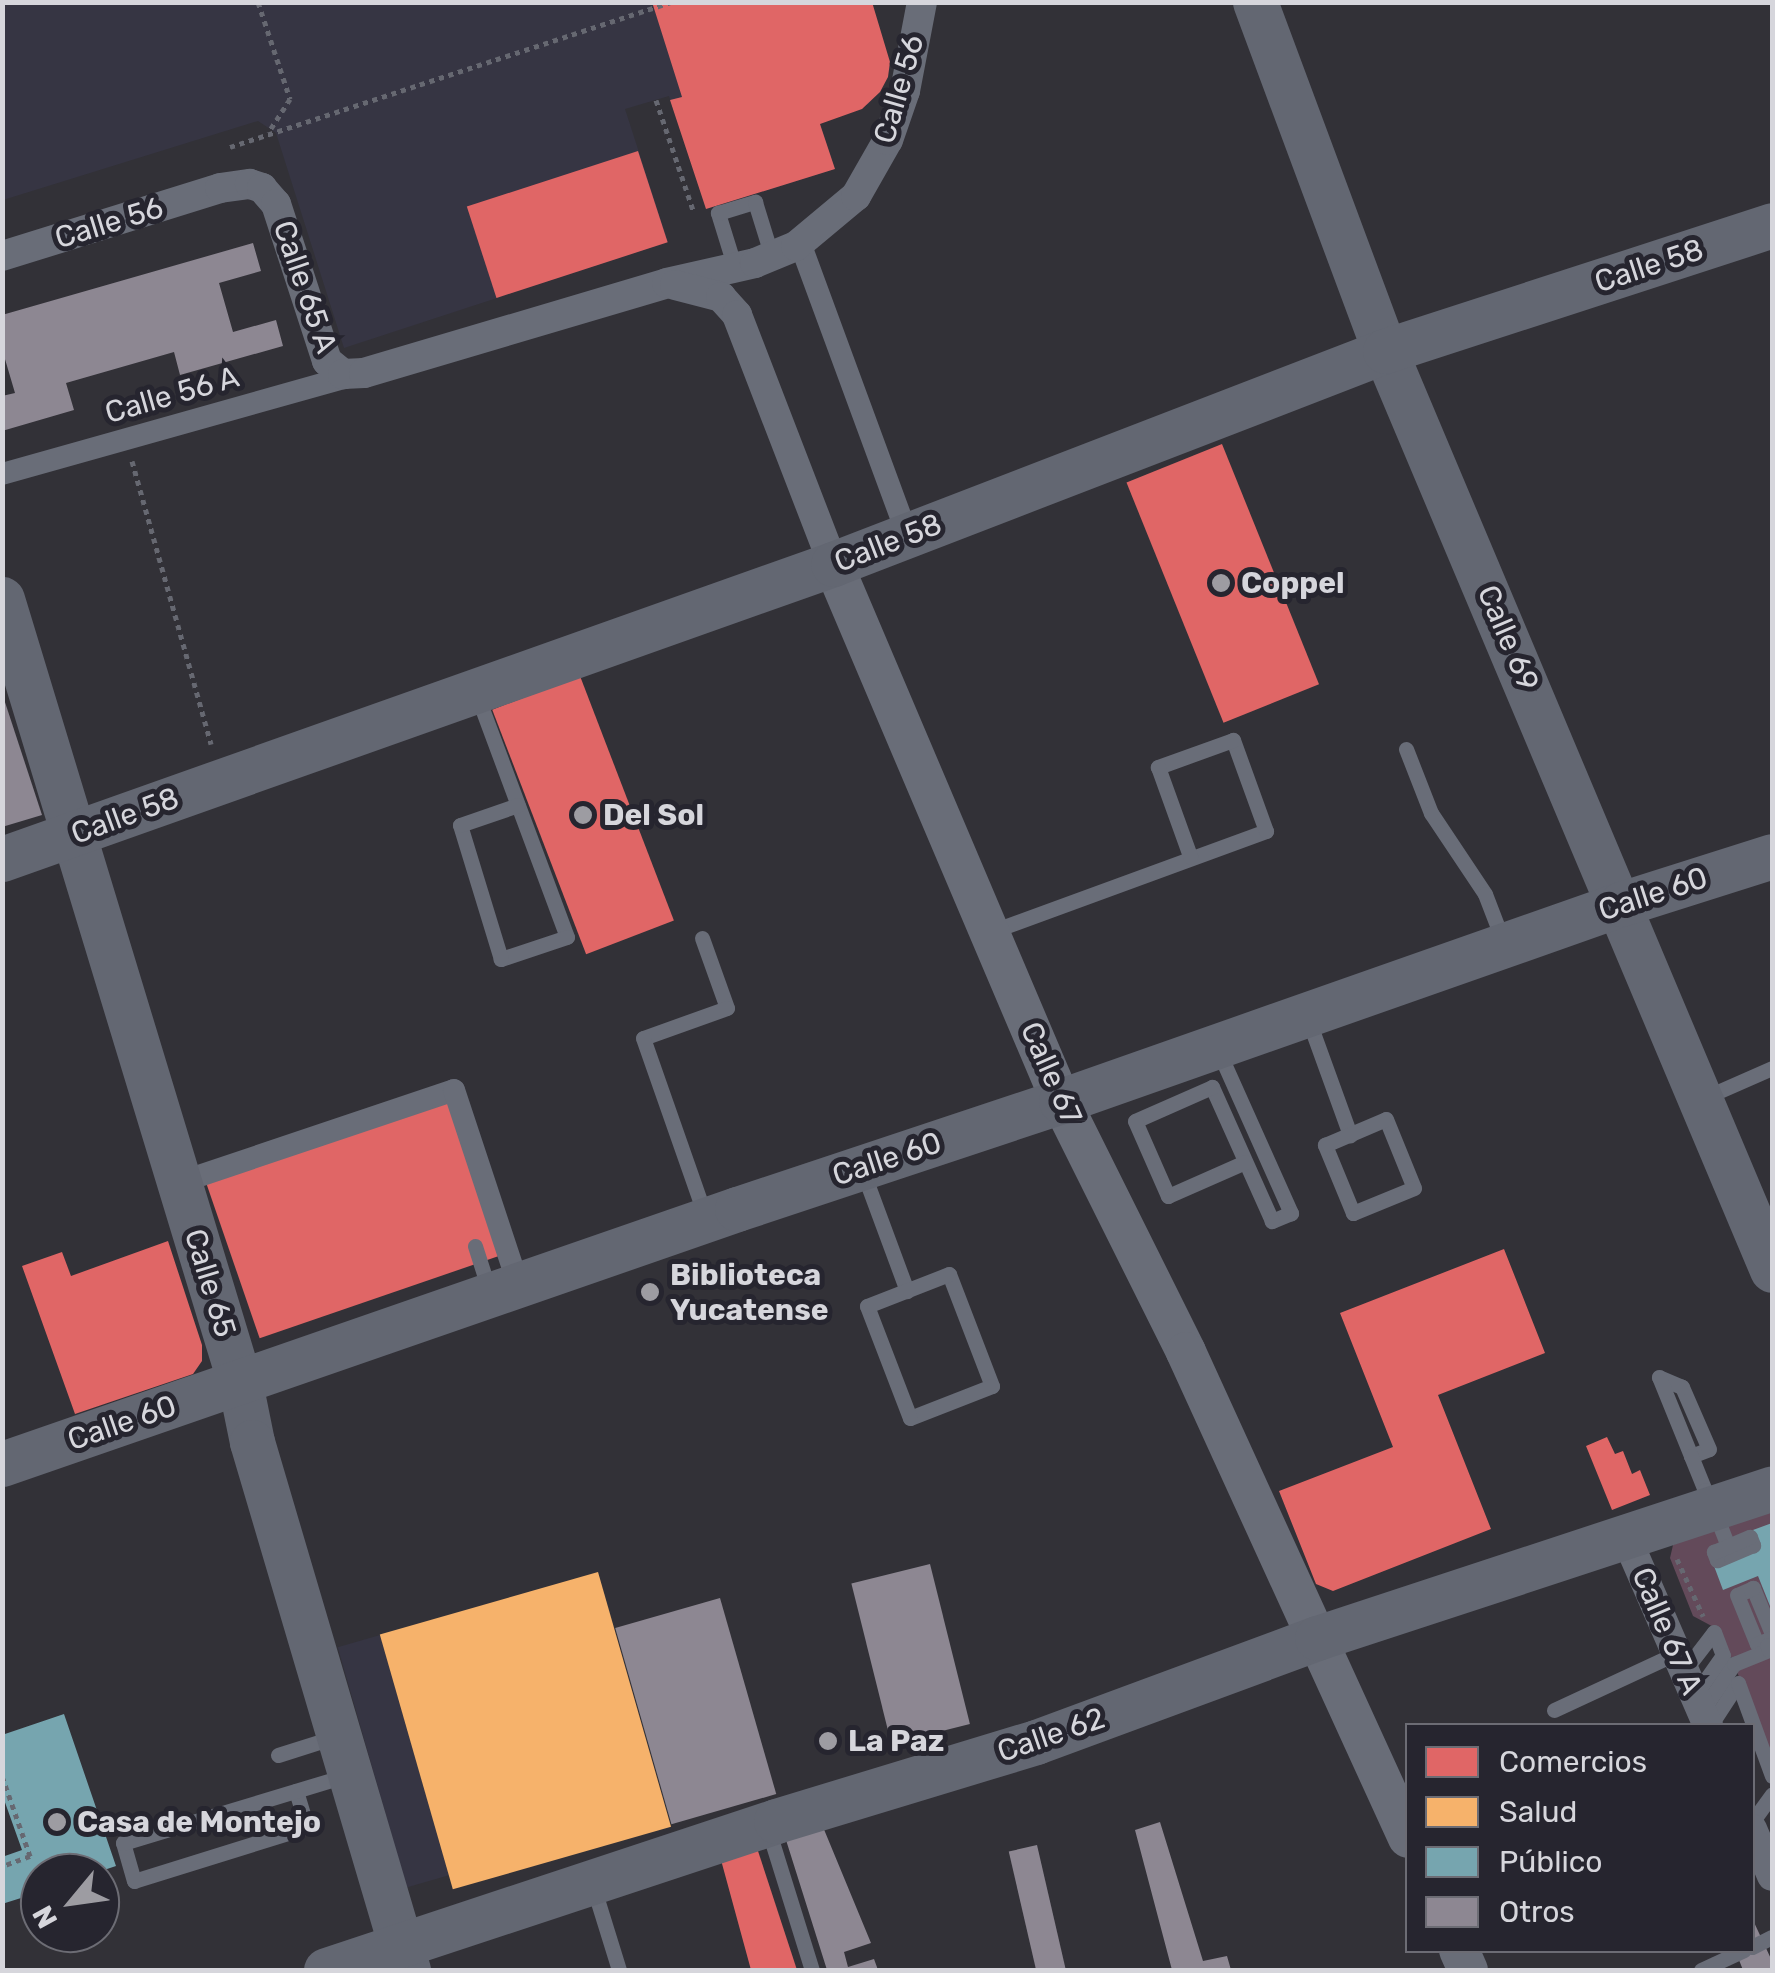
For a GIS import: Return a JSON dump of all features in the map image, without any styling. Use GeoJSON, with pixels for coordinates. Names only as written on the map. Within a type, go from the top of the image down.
{"type":"FeatureCollection","features":[{"type":"Feature","properties":{"kind":"main road","name":"Calle 69"},"geometry":{"type":"LineString","coordinates":[[1254,2],[1386,351],[1772,1270]]}},
{"type":"Feature","properties":{"kind":"main road","name":"Calle 58"},"geometry":{"type":"LineString","coordinates":[[2,859],[833,564],[1386,351],[1772,225]]}},
{"type":"Feature","properties":{"kind":"main road","name":"Calle 65"},"geometry":{"type":"LineString","coordinates":[[2,599],[240,1383],[252,1442],[404,1958]]}},
{"type":"Feature","properties":{"kind":"main road","name":"Calle 60"},"geometry":{"type":"LineString","coordinates":[[2,1464],[240,1383],[502,1279],[706,1219],[1061,1102],[1621,904],[1772,856]]}},
{"type":"Feature","properties":{"kind":"main road","name":"Calle 62"},"geometry":{"type":"LineString","coordinates":[[326,1970],[404,1958],[592,1882],[1036,1742],[1317,1638],[1626,1537],[1720,1527],[1772,1488]]}},
{"type":"Feature","properties":{"kind":"street","name":"Calle 56"},"geometry":{"type":"LineString","coordinates":[[350,374],[772,258],[800,243],[856,196],[888,140],[904,91],[922,2]]}},
{"type":"Feature","properties":{"kind":"street","name":"Calle 56"},"geometry":{"type":"LineString","coordinates":[[2,256],[220,188],[250,184],[272,195]]}},
{"type":"Feature","properties":{"kind":"street","name":"Calle 65 A"},"geometry":{"type":"LineString","coordinates":[[272,195],[327,361],[350,374]]}},
{"type":"Feature","properties":{"kind":"street"},"geometry":{"type":"LineString","coordinates":[[800,243],[908,536]]}},
{"type":"Feature","properties":{"kind":"street","name":"Calle 56"},"geometry":{"type":"LineString","coordinates":[[667,284],[721,297]]}},
{"type":"Feature","properties":{"kind":"street","name":"Calle 67"},"geometry":{"type":"LineString","coordinates":[[721,297],[737,315],[833,564],[1061,1102],[1186,1352],[1405,1831]]}},
{"type":"Feature","properties":{"kind":"street","name":"Calle 56 A"},"geometry":{"type":"LineString","coordinates":[[2,474],[350,374]]}},
{"type":"Feature","properties":{"kind":"street"},"geometry":{"type":"LineString","coordinates":[[196,1176],[454,1090],[502,1279]]}},
{"type":"Feature","properties":{"kind":"street","name":"Calle 67 A"},"geometry":{"type":"LineString","coordinates":[[1626,1537],[1696,1697]]}},
{"type":"Feature","properties":{"kind":"street"},"geometry":{"type":"LineString","coordinates":[[1755,1832],[1772,1874]]}},
{"type":"Feature","properties":{"kind":"lane"},"geometry":{"type":"LineString","coordinates":[[735,268],[718,214],[755,202],[772,258]]}},
{"type":"Feature","properties":{"kind":"lane"},"geometry":{"type":"LineString","coordinates":[[476,691],[567,937],[501,959],[460,826],[518,805]]}},
{"type":"Feature","properties":{"kind":"lane"},"geometry":{"type":"LineString","coordinates":[[990,932],[1266,831],[1233,740],[1158,767],[1190,856]]}},
{"type":"Feature","properties":{"kind":"lane"},"geometry":{"type":"LineString","coordinates":[[1406,749],[1432,812],[1486,894],[1504,945]]}},
{"type":"Feature","properties":{"kind":"lane"},"geometry":{"type":"LineString","coordinates":[[702,938],[727,1008],[643,1038],[706,1219]]}},
{"type":"Feature","properties":{"kind":"lane"},"geometry":{"type":"LineString","coordinates":[[1307,1015],[1350,1135]]}},
{"type":"Feature","properties":{"kind":"lane"},"geometry":{"type":"LineString","coordinates":[[1216,1046],[1290,1213],[1272,1222],[1212,1087],[1135,1120],[1168,1196],[1245,1162]]}},
{"type":"Feature","properties":{"kind":"lane"},"geometry":{"type":"LineString","coordinates":[[1702,1098],[1772,1068]]}},
{"type":"Feature","properties":{"kind":"lane"},"geometry":{"type":"LineString","coordinates":[[1386,1120],[1414,1188],[1353,1213],[1325,1145],[1350,1135],[1386,1120]]}},
{"type":"Feature","properties":{"kind":"lane"},"geometry":{"type":"LineString","coordinates":[[862,1168],[907,1291]]}},
{"type":"Feature","properties":{"kind":"lane"},"geometry":{"type":"LineString","coordinates":[[475,1246],[502,1279]]}},
{"type":"Feature","properties":{"kind":"lane"},"geometry":{"type":"LineString","coordinates":[[949,1274],[992,1386],[910,1418],[867,1306],[907,1291],[949,1274]]}},
{"type":"Feature","properties":{"kind":"lane"},"geometry":{"type":"LineString","coordinates":[[1691,1456],[1709,1449],[1682,1388],[1659,1377],[1685,1440],[1691,1456],[1720,1527]]}},
{"type":"Feature","properties":{"kind":"lane"},"geometry":{"type":"LineString","coordinates":[[1696,1697],[1734,1664],[1770,1650],[1770,1638]]}},
{"type":"Feature","properties":{"kind":"lane"},"geometry":{"type":"LineString","coordinates":[[1554,1710],[1696,1697],[1738,1684],[1752,1723]]}},
{"type":"Feature","properties":{"kind":"lane"},"geometry":{"type":"LineString","coordinates":[[1755,1730],[1772,1776]]}},
{"type":"Feature","properties":{"kind":"lane"},"geometry":{"type":"LineString","coordinates":[[278,1755],[344,1755]]}},
{"type":"Feature","properties":{"kind":"lane"},"geometry":{"type":"LineString","coordinates":[[296,1791],[307,1828],[134,1880],[123,1843],[296,1791],[344,1755]]}},
{"type":"Feature","properties":{"kind":"lane"},"geometry":{"type":"LineString","coordinates":[[1755,1820],[1772,1794]]}},
{"type":"Feature","properties":{"kind":"lane"},"geometry":{"type":"LineString","coordinates":[[766,1825],[812,1970]]}},
{"type":"Feature","properties":{"kind":"lane"},"geometry":{"type":"LineString","coordinates":[[592,1882],[619,1970]]}},
{"type":"Feature","properties":{"kind":"lane"},"geometry":{"type":"LineString","coordinates":[[1701,1970],[1731,1964]]}},
{"type":"Feature","properties":{"kind":"path"},"geometry":{"type":"LineString","coordinates":[[258,2],[290,99],[267,135]]}},
{"type":"Feature","properties":{"kind":"path"},"geometry":{"type":"LineString","coordinates":[[230,147],[665,3]]}},
{"type":"Feature","properties":{"kind":"path"},"geometry":{"type":"LineString","coordinates":[[656,100],[699,230]]}},
{"type":"Feature","properties":{"kind":"path"},"geometry":{"type":"LineString","coordinates":[[126,439],[215,756]]}},
{"type":"Feature","properties":{"kind":"path"},"geometry":{"type":"LineString","coordinates":[[2,1776],[30,1856],[2,1866]]}},
{"type":"Feature","properties":{"kind":"shaded area"},"geometry":{"type":"Polygon","coordinates":[[[3,3],[872,3],[890,69],[869,104],[820,124],[835,169],[706,209],[669,96],[625,109],[668,242],[344,348],[276,133],[258,121],[3,200],[3,3]]]}},
{"type":"Feature","properties":{"kind":"shaded area"},"geometry":{"type":"Polygon","coordinates":[[[1772,1505],[1772,1761],[1721,1631],[1693,1616],[1670,1558],[1673,1545],[1772,1505]]]}},
{"type":"Feature","properties":{"kind":"shaded area"},"geometry":{"type":"Polygon","coordinates":[[[380,1635],[449,1875],[407,1887],[338,1647],[380,1635]]]}},
{"type":"Feature","properties":{"kind":"building: Comercios"},"geometry":{"type":"Polygon","coordinates":[[[652,2],[872,2],[890,62],[888,77],[880,92],[862,109],[820,124],[835,169],[706,209],[670,100],[682,97],[652,2]]]}},
{"type":"Feature","properties":{"kind":"building: Comercios"},"geometry":{"type":"Polygon","coordinates":[[[638,151],[668,242],[496,298],[467,207],[638,151]]]}},
{"type":"Feature","properties":{"kind":"building: Comercios","name":"Coppel"},"geometry":{"type":"Polygon","coordinates":[[[1222,444],[1319,684],[1224,723],[1127,483],[1222,444]]]}},
{"type":"Feature","properties":{"kind":"building: Comercios","name":"Del Sol"},"geometry":{"type":"Polygon","coordinates":[[[580,676],[674,921],[586,954],[492,710],[580,676]]]}},
{"type":"Feature","properties":{"kind":"building: Comercios"},"geometry":{"type":"Polygon","coordinates":[[[448,1099],[502,1255],[260,1338],[206,1182],[448,1099]]]}},
{"type":"Feature","properties":{"kind":"building: Comercios"},"geometry":{"type":"Polygon","coordinates":[[[168,1241],[202,1345],[202,1361],[193,1374],[75,1414],[22,1266],[62,1252],[71,1276],[168,1241]]]}},
{"type":"Feature","properties":{"kind":"building: Comercios"},"geometry":{"type":"Polygon","coordinates":[[[1504,1249],[1545,1353],[1438,1395],[1491,1529],[1333,1591],[1316,1584],[1279,1491],[1393,1447],[1340,1313],[1504,1249]]]}},
{"type":"Feature","properties":{"kind":"building: Comercios"},"geometry":{"type":"Polygon","coordinates":[[[1607,1437],[1615,1454],[1623,1451],[1632,1474],[1640,1470],[1650,1495],[1612,1510],[1586,1446],[1607,1437]]]}},
{"type":"Feature","properties":{"kind":"building: Comercios"},"geometry":{"type":"Polygon","coordinates":[[[757,1848],[797,1970],[751,1970],[721,1860],[757,1848]]]}},
{"type":"Feature","properties":{"kind":"building: Salud"},"geometry":{"type":"Polygon","coordinates":[[[598,1572],[671,1827],[453,1889],[380,1635],[598,1572]]]}},
{"type":"Feature","properties":{"kind":"building: Público"},"geometry":{"type":"Polygon","coordinates":[[[1772,1523],[1772,1611],[1758,1576],[1723,1590],[1714,1566],[1760,1547],[1753,1530],[1772,1523]]]}},
{"type":"Feature","properties":{"kind":"building: Público","name":"Casa de Montejo"},"geometry":{"type":"Polygon","coordinates":[[[64,1714],[112,1853],[20,1853],[20,1898],[2,1904],[2,1857],[22,1850],[2,1794],[2,1735],[64,1714]]]}},
{"type":"Feature","properties":{"kind":"building: Otros"},"geometry":{"type":"Polygon","coordinates":[[[253,243],[261,271],[219,283],[233,332],[276,320],[283,346],[180,375],[174,352],[66,383],[74,410],[2,431],[2,396],[15,393],[2,349],[2,315],[253,243]]]}},
{"type":"Feature","properties":{"kind":"building: Otros"},"geometry":{"type":"Polygon","coordinates":[[[2,693],[42,815],[2,827],[2,693]]]}},
{"type":"Feature","properties":{"kind":"building: Otros"},"geometry":{"type":"Polygon","coordinates":[[[930,1564],[970,1724],[891,1744],[851,1584],[930,1564]]]}},
{"type":"Feature","properties":{"kind":"building: Otros"},"geometry":{"type":"Polygon","coordinates":[[[720,1598],[776,1794],[671,1824],[615,1628],[720,1598]]]}},
{"type":"Feature","properties":{"kind":"building: Otros"},"geometry":{"type":"Polygon","coordinates":[[[1160,1822],[1203,1961],[1227,1956],[1231,1970],[1172,1970],[1135,1830],[1160,1822]]]}},
{"type":"Feature","properties":{"kind":"building: Otros"},"geometry":{"type":"Polygon","coordinates":[[[823,1827],[871,1943],[844,1952],[848,1967],[874,1959],[878,1970],[827,1970],[786,1840],[823,1827]]]}},
{"type":"Feature","properties":{"kind":"building: Otros"},"geometry":{"type":"Polygon","coordinates":[[[1037,1845],[1066,1970],[1036,1970],[1009,1852],[1037,1845]]]}},
{"type":"Feature","properties":{"kind":"building: Otros"},"geometry":{"type":"Polygon","coordinates":[[[1755,1924],[1772,1961],[1772,1970],[1743,1970],[1736,1953],[1755,1953],[1755,1924]]]}},
{"type":"Feature","properties":{"kind":"place","name":"Coppel"},"geometry":{"type":"Point","coordinates":[1221,583]}},
{"type":"Feature","properties":{"kind":"place","name":"Del Sol"},"geometry":{"type":"Point","coordinates":[583,815]}},
{"type":"Feature","properties":{"kind":"place","name":"Biblioteca Yucatense"},"geometry":{"type":"Point","coordinates":[650,1292]}},
{"type":"Feature","properties":{"kind":"place","name":"La Paz"},"geometry":{"type":"Point","coordinates":[828,1741]}},
{"type":"Feature","properties":{"kind":"place","name":"Casa de Montejo"},"geometry":{"type":"Point","coordinates":[57,1822]}}]}
